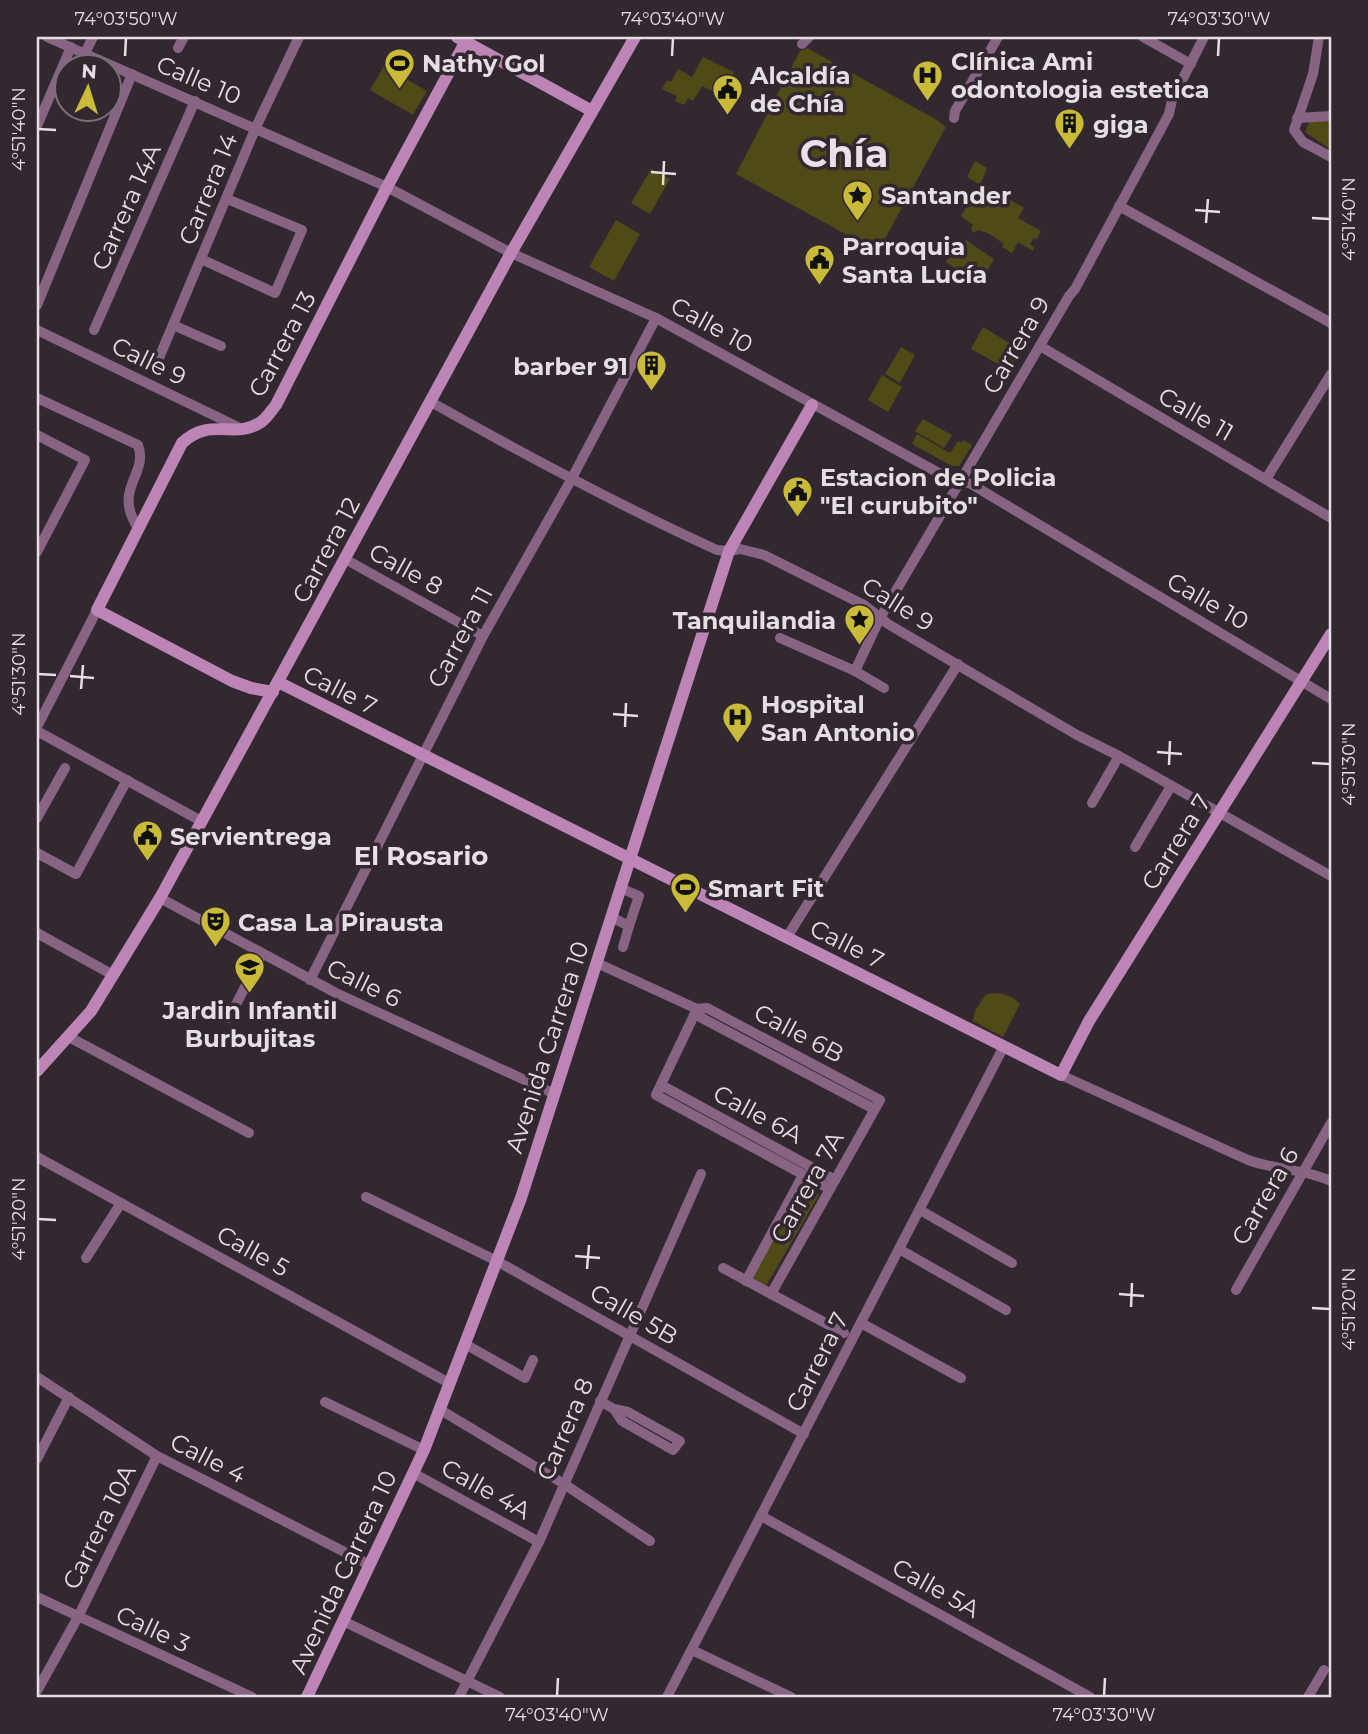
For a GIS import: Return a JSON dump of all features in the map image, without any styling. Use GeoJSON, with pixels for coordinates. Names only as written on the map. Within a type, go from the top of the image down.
{"type":"FeatureCollection","features":[{"type":"Feature","properties":{"kind":"street","name":"Calle 10"},"geometry":{"type":"LineString","coordinates":[[47,37],[83,52]]}},
{"type":"Feature","properties":{"kind":"street"},"geometry":{"type":"LineString","coordinates":[[178,48],[184,37]]}},
{"type":"Feature","properties":{"kind":"street","name":"Carrera 14"},"geometry":{"type":"LineString","coordinates":[[159,358],[256,127],[299,37]]}},
{"type":"Feature","properties":{"kind":"street","name":"Carrera 12"},"geometry":{"type":"LineString","coordinates":[[37,1071],[91,1011],[160,898],[511,253],[635,37]]}},
{"type":"Feature","properties":{"kind":"street"},"geometry":{"type":"LineString","coordinates":[[954,118],[955,111],[998,37]]}},
{"type":"Feature","properties":{"kind":"street"},"geometry":{"type":"LineString","coordinates":[[1143,37],[1191,64]]}},
{"type":"Feature","properties":{"kind":"street","name":"Carrera 9"},"geometry":{"type":"LineString","coordinates":[[855,671],[880,618],[1075,289],[1169,114],[1172,100],[1204,37]]}},
{"type":"Feature","properties":{"kind":"street"},"geometry":{"type":"LineString","coordinates":[[1319,37],[1313,74],[1294,130],[1303,142],[1331,157]]}},
{"type":"Feature","properties":{"kind":"street"},"geometry":{"type":"LineString","coordinates":[[463,38],[592,111]]}},
{"type":"Feature","properties":{"kind":"street","name":"Carrera 13"},"geometry":{"type":"LineString","coordinates":[[37,729],[177,451],[188,438],[209,428],[243,429],[265,419],[276,405],[463,38]]}},
{"type":"Feature","properties":{"kind":"street"},"geometry":{"type":"LineString","coordinates":[[37,126],[71,47]]}},
{"type":"Feature","properties":{"kind":"street","name":"Calle 10"},"geometry":{"type":"LineString","coordinates":[[122,70],[387,187],[511,253],[656,318],[946,477],[971,484],[1331,699]]}},
{"type":"Feature","properties":{"kind":"street"},"geometry":{"type":"LineString","coordinates":[[37,305],[132,74]]}},
{"type":"Feature","properties":{"kind":"street","name":"Carrera 14A"},"geometry":{"type":"LineString","coordinates":[[94,330],[195,101]]}},
{"type":"Feature","properties":{"kind":"street"},"geometry":{"type":"LineString","coordinates":[[1297,118],[1331,116]]}},
{"type":"Feature","properties":{"kind":"street"},"geometry":{"type":"LineString","coordinates":[[201,259],[275,293],[302,230],[227,199]]}},
{"type":"Feature","properties":{"kind":"street"},"geometry":{"type":"LineString","coordinates":[[1119,206],[1331,323]]}},
{"type":"Feature","properties":{"kind":"street","name":"Carrera 11"},"geometry":{"type":"LineString","coordinates":[[310,980],[483,636],[571,480],[656,318]]}},
{"type":"Feature","properties":{"kind":"street"},"geometry":{"type":"LineString","coordinates":[[173,325],[221,346]]}},
{"type":"Feature","properties":{"kind":"street","name":"Calle 9"},"geometry":{"type":"LineString","coordinates":[[37,330],[243,429]]}},
{"type":"Feature","properties":{"kind":"street","name":"Calle 11"},"geometry":{"type":"LineString","coordinates":[[1040,346],[1331,518]]}},
{"type":"Feature","properties":{"kind":"street"},"geometry":{"type":"LineString","coordinates":[[1266,479],[1331,374]]}},
{"type":"Feature","properties":{"kind":"street"},"geometry":{"type":"LineString","coordinates":[[37,398],[138,445],[140,457],[128,498],[128,509],[138,528]]}},
{"type":"Feature","properties":{"kind":"street","name":"Calle 9"},"geometry":{"type":"LineString","coordinates":[[430,402],[571,480],[705,545],[717,550],[740,549],[764,555],[864,605],[880,618],[1077,734],[1331,876]]}},
{"type":"Feature","properties":{"kind":"street","name":"Avenida Carrera 10"},"geometry":{"type":"LineString","coordinates":[[307,1697],[424,1450],[521,1198],[729,551],[812,405]]}},
{"type":"Feature","properties":{"kind":"street"},"geometry":{"type":"LineString","coordinates":[[37,435],[85,458],[37,552]]}},
{"type":"Feature","properties":{"kind":"street","name":"Calle 8"},"geometry":{"type":"LineString","coordinates":[[345,559],[483,636]]}},
{"type":"Feature","properties":{"kind":"street","name":"Calle 7"},"geometry":{"type":"LineString","coordinates":[[97,610],[232,681],[251,688],[276,687],[422,755],[1061,1075],[1248,1160],[1265,1166],[1303,1171],[1331,1181]]}},
{"type":"Feature","properties":{"kind":"street","name":"Carrera 7"},"geometry":{"type":"LineString","coordinates":[[1061,1075],[1089,1021],[1331,634]]}},
{"type":"Feature","properties":{"kind":"street"},"geometry":{"type":"LineString","coordinates":[[779,638],[855,671],[884,688]]}},
{"type":"Feature","properties":{"kind":"street"},"geometry":{"type":"LineString","coordinates":[[787,937],[958,664]]}},
{"type":"Feature","properties":{"kind":"street"},"geometry":{"type":"LineString","coordinates":[[37,729],[201,821]]}},
{"type":"Feature","properties":{"kind":"street"},"geometry":{"type":"LineString","coordinates":[[1092,803],[1119,756]]}},
{"type":"Feature","properties":{"kind":"street"},"geometry":{"type":"LineString","coordinates":[[37,818],[65,768]]}},
{"type":"Feature","properties":{"kind":"street"},"geometry":{"type":"LineString","coordinates":[[37,853],[76,874],[127,780]]}},
{"type":"Feature","properties":{"kind":"street"},"geometry":{"type":"LineString","coordinates":[[1135,847],[1171,786]]}},
{"type":"Feature","properties":{"kind":"street"},"geometry":{"type":"LineString","coordinates":[[620,888],[639,895],[623,947]]}},
{"type":"Feature","properties":{"kind":"street","name":"Calle 6"},"geometry":{"type":"LineString","coordinates":[[160,898],[310,980],[555,1094]]}},
{"type":"Feature","properties":{"kind":"street"},"geometry":{"type":"LineString","coordinates":[[611,918],[629,926]]}},
{"type":"Feature","properties":{"kind":"street"},"geometry":{"type":"LineString","coordinates":[[37,933],[113,975]]}},
{"type":"Feature","properties":{"kind":"street"},"geometry":{"type":"LineString","coordinates":[[229,1018],[262,954]]}},
{"type":"Feature","properties":{"kind":"street","name":"Calle 6B"},"geometry":{"type":"LineString","coordinates":[[597,963],[697,1009],[707,1008],[877,1104]]}},
{"type":"Feature","properties":{"kind":"street"},"geometry":{"type":"LineString","coordinates":[[659,1090],[697,1009]]}},
{"type":"Feature","properties":{"kind":"street"},"geometry":{"type":"LineString","coordinates":[[69,1037],[248,1133]]}},
{"type":"Feature","properties":{"kind":"street","name":"Carrera 7"},"geometry":{"type":"LineString","coordinates":[[667,1697],[1004,1046]]}},
{"type":"Feature","properties":{"kind":"street","name":"Calle 6A"},"geometry":{"type":"LineString","coordinates":[[659,1090],[803,1175],[833,1184]]}},
{"type":"Feature","properties":{"kind":"street","name":"Calle 6A"},"geometry":{"type":"LineString","coordinates":[[659,1090],[833,1184]]}},
{"type":"Feature","properties":{"kind":"street","name":"Carrera 7A"},"geometry":{"type":"LineString","coordinates":[[771,1294],[877,1104]]}},
{"type":"Feature","properties":{"kind":"street","name":"Carrera 6"},"geometry":{"type":"LineString","coordinates":[[1236,1290],[1331,1123]]}},
{"type":"Feature","properties":{"kind":"street","name":"Calle 5"},"geometry":{"type":"LineString","coordinates":[[37,1157],[449,1383]]}},
{"type":"Feature","properties":{"kind":"street","name":"Carrera 8"},"geometry":{"type":"LineString","coordinates":[[459,1697],[539,1542],[701,1174]]}},
{"type":"Feature","properties":{"kind":"street","name":"Carrera 7A"},"geometry":{"type":"LineString","coordinates":[[746,1281],[803,1175]]}},
{"type":"Feature","properties":{"kind":"street","name":"Calle 5B"},"geometry":{"type":"LineString","coordinates":[[366,1197],[495,1260],[804,1434]]}},
{"type":"Feature","properties":{"kind":"street"},"geometry":{"type":"LineString","coordinates":[[86,1258],[121,1203]]}},
{"type":"Feature","properties":{"kind":"street"},"geometry":{"type":"LineString","coordinates":[[920,1210],[1012,1263]]}},
{"type":"Feature","properties":{"kind":"street"},"geometry":{"type":"LineString","coordinates":[[899,1249],[1006,1310]]}},
{"type":"Feature","properties":{"kind":"street"},"geometry":{"type":"LineString","coordinates":[[723,1268],[844,1333]]}},
{"type":"Feature","properties":{"kind":"street"},"geometry":{"type":"LineString","coordinates":[[861,1323],[961,1378]]}},
{"type":"Feature","properties":{"kind":"street"},"geometry":{"type":"LineString","coordinates":[[465,1344],[524,1378],[533,1360]]}},
{"type":"Feature","properties":{"kind":"street","name":"Calle 4"},"geometry":{"type":"LineString","coordinates":[[37,1377],[158,1456],[368,1564]]}},
{"type":"Feature","properties":{"kind":"street"},"geometry":{"type":"LineString","coordinates":[[38,1453],[69,1397]]}},
{"type":"Feature","properties":{"kind":"street"},"geometry":{"type":"LineString","coordinates":[[600,1401],[614,1409],[628,1412],[680,1441],[673,1450],[622,1421],[614,1409]]}},
{"type":"Feature","properties":{"kind":"street"},"geometry":{"type":"LineString","coordinates":[[325,1402],[424,1450]]}},
{"type":"Feature","properties":{"kind":"street"},"geometry":{"type":"LineString","coordinates":[[439,1409],[564,1484],[650,1541]]}},
{"type":"Feature","properties":{"kind":"street","name":"Carrera 10A"},"geometry":{"type":"LineString","coordinates":[[37,1691],[78,1617],[158,1456]]}},
{"type":"Feature","properties":{"kind":"street","name":"Calle 4A"},"geometry":{"type":"LineString","coordinates":[[413,1473],[539,1542]]}},
{"type":"Feature","properties":{"kind":"street","name":"Calle 5A"},"geometry":{"type":"LineString","coordinates":[[761,1516],[1090,1697]]}},
{"type":"Feature","properties":{"kind":"street","name":"Calle 3"},"geometry":{"type":"LineString","coordinates":[[37,1597],[252,1697]]}},
{"type":"Feature","properties":{"kind":"street"},"geometry":{"type":"LineString","coordinates":[[343,1621],[500,1697]]}},
{"type":"Feature","properties":{"kind":"street"},"geometry":{"type":"LineString","coordinates":[[692,1650],[791,1697]]}},
{"type":"Feature","properties":{"kind":"street"},"geometry":{"type":"LineString","coordinates":[[1310,1697],[1324,1670]]}},
{"type":"Feature","properties":{"kind":"shaded area","name":"Santander"},"geometry":{"type":"Polygon","coordinates":[[[807,48],[946,127],[881,246],[869,247],[736,174],[800,51],[807,48]]]}},
{"type":"Feature","properties":{"kind":"shaded area"},"geometry":{"type":"Polygon","coordinates":[[[703,57],[734,72],[723,96],[702,86],[693,101],[688,98],[684,105],[675,101],[677,96],[662,89],[667,80],[671,82],[678,69],[692,77],[703,57]]]}},
{"type":"Feature","properties":{"kind":"shaded area","name":"Nathy Gol"},"geometry":{"type":"Polygon","coordinates":[[[384,66],[427,91],[413,115],[370,90],[384,66]]]}},
{"type":"Feature","properties":{"kind":"shaded area"},"geometry":{"type":"Polygon","coordinates":[[[1331,120],[1331,150],[1305,132],[1309,122],[1331,120]]]}},
{"type":"Feature","properties":{"kind":"shaded area"},"geometry":{"type":"Polygon","coordinates":[[[975,161],[987,168],[981,183],[1024,208],[1018,218],[1041,231],[1037,239],[1034,238],[1030,244],[1034,247],[1033,251],[1018,242],[1012,253],[988,233],[978,230],[973,233],[973,225],[961,216],[979,184],[967,177],[975,161]]]}},
{"type":"Feature","properties":{"kind":"shaded area"},"geometry":{"type":"Polygon","coordinates":[[[651,169],[670,179],[650,214],[631,203],[651,169]]]}},
{"type":"Feature","properties":{"kind":"shaded area"},"geometry":{"type":"Polygon","coordinates":[[[616,220],[640,234],[614,281],[589,267],[616,220]]]}},
{"type":"Feature","properties":{"kind":"shaded area"},"geometry":{"type":"Polygon","coordinates":[[[966,240],[994,259],[979,284],[946,262],[954,249],[959,251],[966,240]]]}},
{"type":"Feature","properties":{"kind":"shaded area"},"geometry":{"type":"Polygon","coordinates":[[[983,327],[1021,350],[1009,370],[971,349],[983,327]]]}},
{"type":"Feature","properties":{"kind":"shaded area"},"geometry":{"type":"Polygon","coordinates":[[[901,347],[915,355],[900,383],[885,374],[901,347]]]}},
{"type":"Feature","properties":{"kind":"shaded area"},"geometry":{"type":"Polygon","coordinates":[[[882,375],[902,387],[888,412],[868,400],[882,375]]]}},
{"type":"Feature","properties":{"kind":"shaded area"},"geometry":{"type":"Polygon","coordinates":[[[923,419],[952,435],[944,448],[915,431],[923,419]]]}},
{"type":"Feature","properties":{"kind":"shaded area"},"geometry":{"type":"Polygon","coordinates":[[[917,434],[950,453],[958,441],[961,443],[963,440],[972,445],[959,466],[952,466],[912,444],[917,434]]]}},
{"type":"Feature","properties":{"kind":"shaded area"},"geometry":{"type":"Polygon","coordinates":[[[1000,993],[1020,1004],[1003,1037],[973,1021],[975,1011],[986,994],[1000,993]]]}},
{"type":"Feature","properties":{"kind":"shaded area"},"geometry":{"type":"Polygon","coordinates":[[[803,1185],[819,1195],[766,1286],[753,1278],[803,1185]]]}},
{"type":"Feature","properties":{"kind":"place","name":"Nathy Gol"},"geometry":{"type":"Point","coordinates":[399,90]}},
{"type":"Feature","properties":{"kind":"place","name":"Clínica Ami odontologia estetica"},"geometry":{"type":"Point","coordinates":[928,102]}},
{"type":"Feature","properties":{"kind":"place","name":"Alcaldía de Chía"},"geometry":{"type":"Point","coordinates":[727,116]}},
{"type":"Feature","properties":{"kind":"place","name":"giga"},"geometry":{"type":"Point","coordinates":[1070,151]}},
{"type":"Feature","properties":{"kind":"place","name":"Santander"},"geometry":{"type":"Point","coordinates":[858,222]}},
{"type":"Feature","properties":{"kind":"place","name":"Parroquia Santa Lucía"},"geometry":{"type":"Point","coordinates":[819,287]}},
{"type":"Feature","properties":{"kind":"place","name":"barber 91"},"geometry":{"type":"Point","coordinates":[651,393]}},
{"type":"Feature","properties":{"kind":"place","name":"Estacion de Policia \"El curubito\""},"geometry":{"type":"Point","coordinates":[797,518]}},
{"type":"Feature","properties":{"kind":"place","name":"Tanquilandia"},"geometry":{"type":"Point","coordinates":[859,647]}},
{"type":"Feature","properties":{"kind":"place","name":"Hospital San Antonio"},"geometry":{"type":"Point","coordinates":[738,745]}},
{"type":"Feature","properties":{"kind":"place","name":"Servientrega"},"geometry":{"type":"Point","coordinates":[147,863]}},
{"type":"Feature","properties":{"kind":"place","name":"Smart Fit"},"geometry":{"type":"Point","coordinates":[685,915]}},
{"type":"Feature","properties":{"kind":"place","name":"Casa La Pirausta"},"geometry":{"type":"Point","coordinates":[215,949]}},
{"type":"Feature","properties":{"kind":"place","name":"Jardin Infantil Burbujitas"},"geometry":{"type":"Point","coordinates":[250,995]}},
{"type":"Feature","properties":{"kind":"district","name":"Chía"},"geometry":{"type":"Point","coordinates":[844,153]}},
{"type":"Feature","properties":{"kind":"district","name":"El Rosario"},"geometry":{"type":"Point","coordinates":[421,856]}}]}
